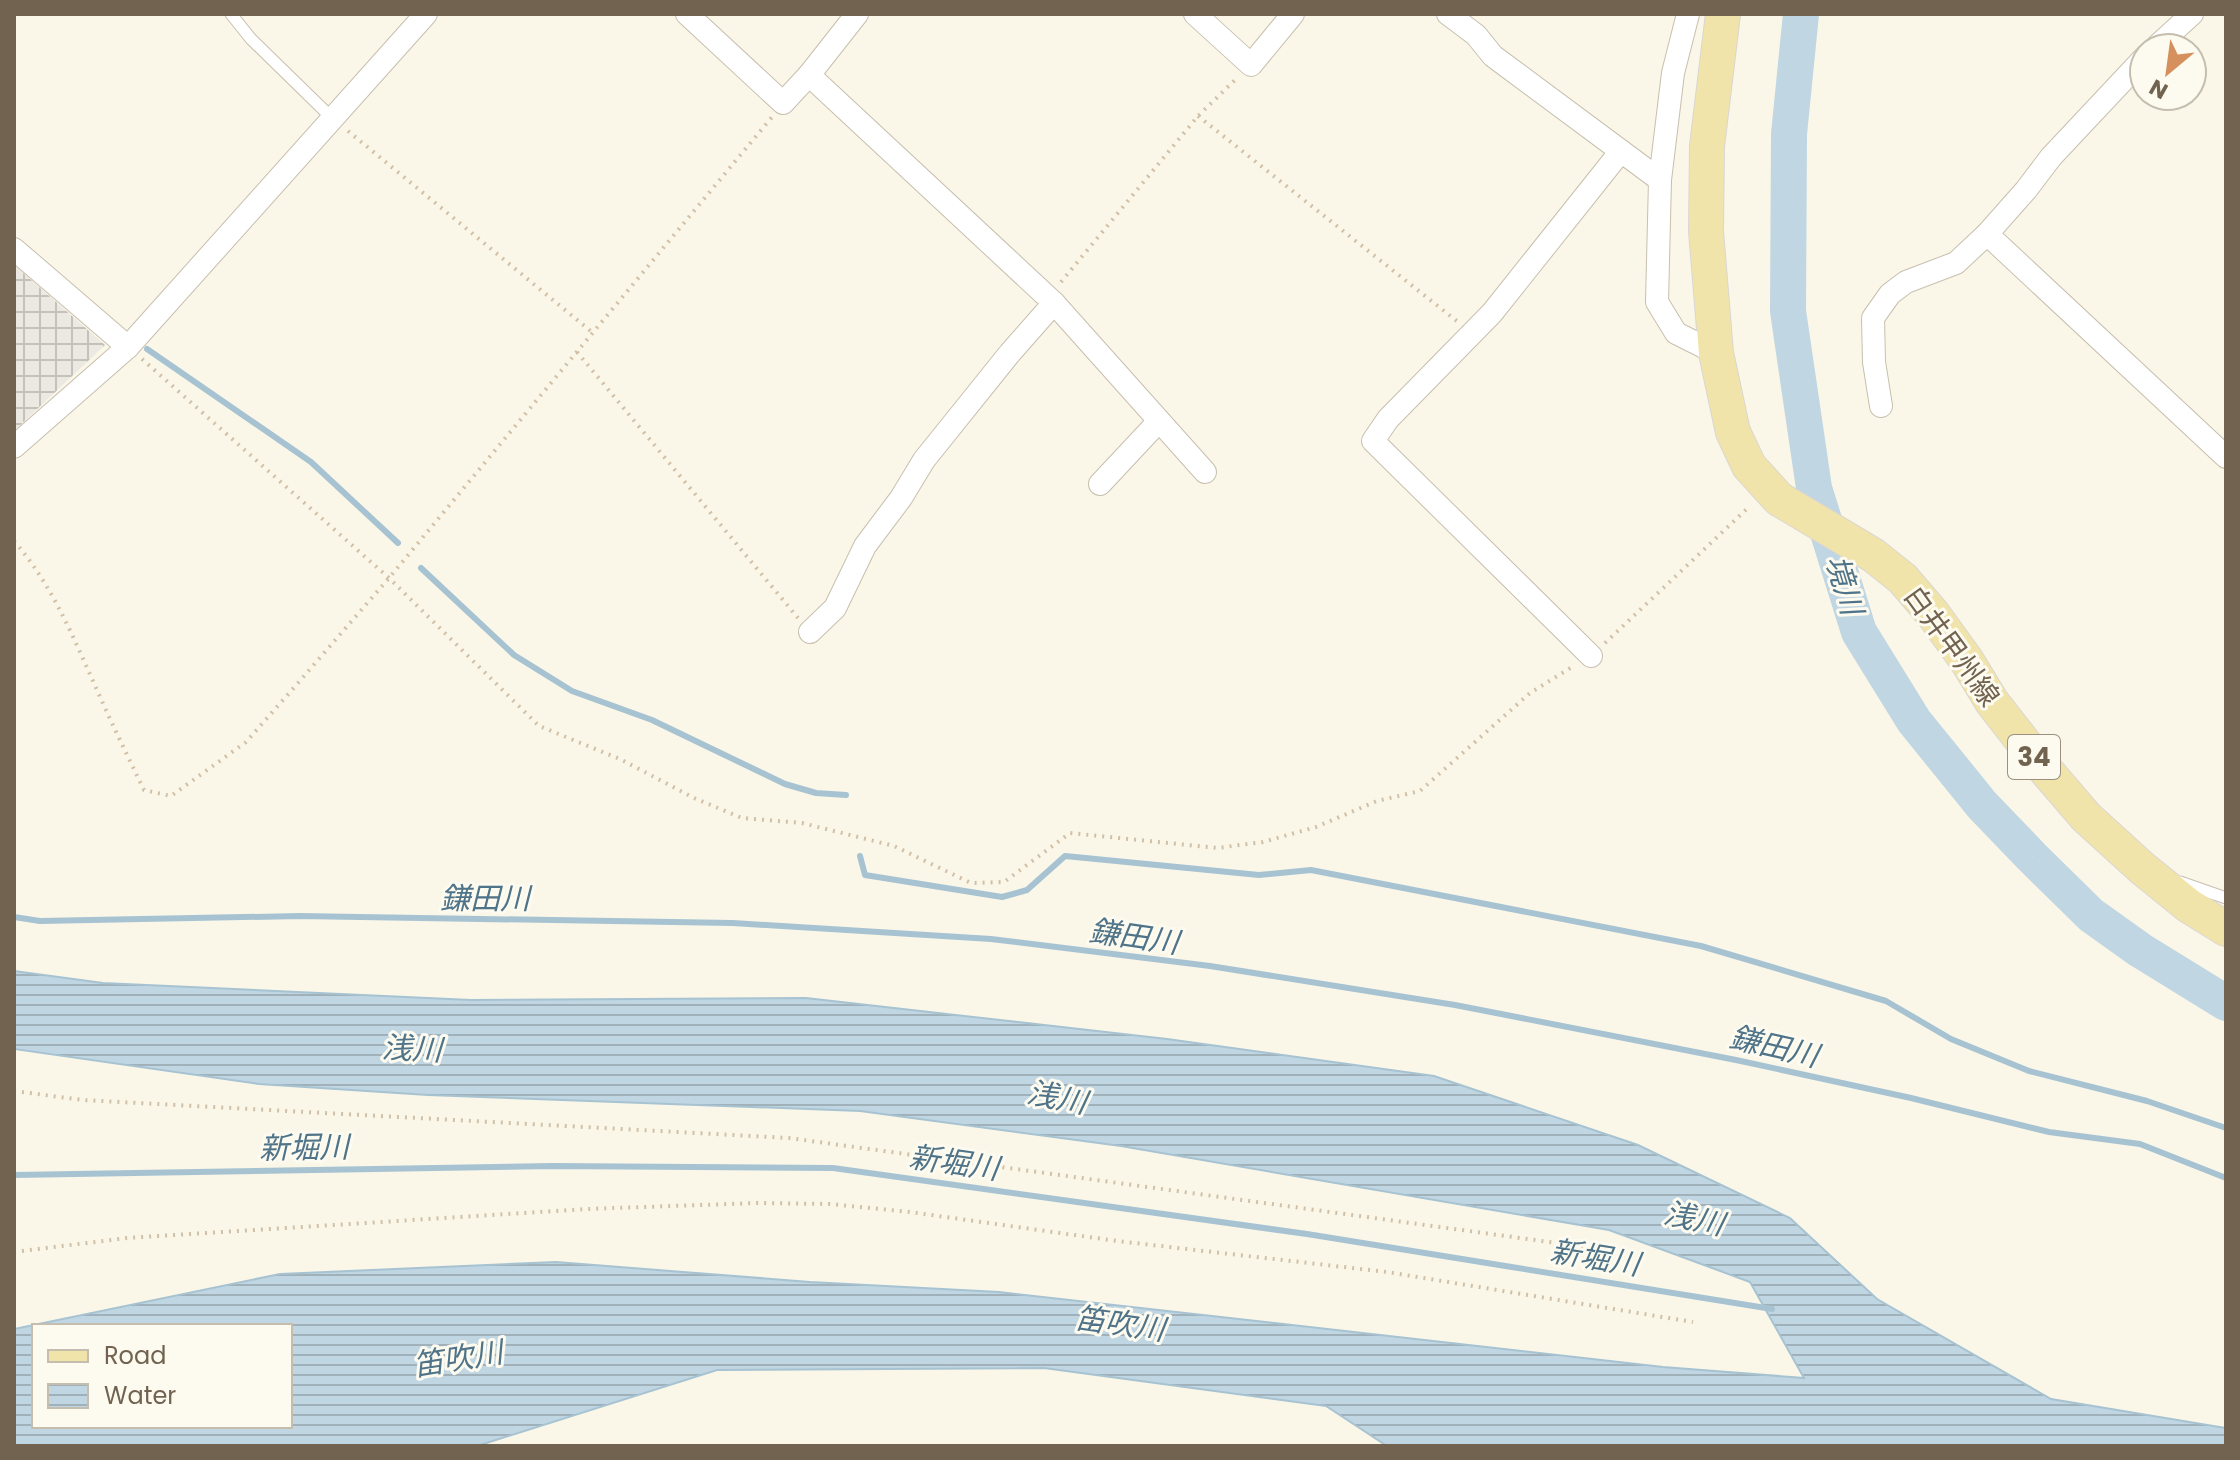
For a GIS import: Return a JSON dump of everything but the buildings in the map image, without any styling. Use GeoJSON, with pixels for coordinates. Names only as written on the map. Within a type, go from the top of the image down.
{"type":"FeatureCollection","features":[{"type":"Feature","properties":{"kind":"main road","name":"白井甲州線"},"geometry":{"type":"LineString","coordinates":[[1723,14],[1707,146],[1706,231],[1716,353],[1733,432],[1749,466],[1773,492],[1873,555],[1903,579],[1933,614],[2001,714],[2086,817],[2189,906],[2226,929]]}},
{"type":"Feature","properties":{"kind":"street"},"geometry":{"type":"LineString","coordinates":[[14,447],[128,347],[426,14]]}},
{"type":"Feature","properties":{"kind":"street"},"geometry":{"type":"LineString","coordinates":[[687,14],[783,103],[857,14]]}},
{"type":"Feature","properties":{"kind":"street"},"geometry":{"type":"LineString","coordinates":[[1195,14],[1251,65],[1293,14]]}},
{"type":"Feature","properties":{"kind":"street"},"geometry":{"type":"LineString","coordinates":[[1448,14],[1476,35],[1493,56],[1660,180]]}},
{"type":"Feature","properties":{"kind":"street"},"geometry":{"type":"LineString","coordinates":[[1688,14],[1673,73],[1660,180],[1657,302],[1676,333],[1716,353]]}},
{"type":"Feature","properties":{"kind":"street"},"geometry":{"type":"LineString","coordinates":[[2172,32],[2192,14]]}},
{"type":"Feature","properties":{"kind":"street"},"geometry":{"type":"LineString","coordinates":[[809,75],[1054,303],[1205,472]]}},
{"type":"Feature","properties":{"kind":"street"},"geometry":{"type":"LineString","coordinates":[[1881,406],[1874,362],[1873,318],[1890,294],[1906,282],[1956,263],[1987,234],[2051,157],[2128,75]]}},
{"type":"Feature","properties":{"kind":"street"},"geometry":{"type":"LineString","coordinates":[[1591,656],[1373,441],[1388,419],[1492,313],[1621,151]]}},
{"type":"Feature","properties":{"kind":"street"},"geometry":{"type":"LineString","coordinates":[[1987,234],[2226,457]]}},
{"type":"Feature","properties":{"kind":"street"},"geometry":{"type":"LineString","coordinates":[[14,249],[128,347]]}},
{"type":"Feature","properties":{"kind":"street"},"geometry":{"type":"LineString","coordinates":[[810,632],[835,608],[865,546],[901,498],[924,460],[1054,303]]}},
{"type":"Feature","properties":{"kind":"street"},"geometry":{"type":"LineString","coordinates":[[1100,484],[1159,421]]}},
{"type":"Feature","properties":{"kind":"lane"},"geometry":{"type":"LineString","coordinates":[[231,14],[251,39],[334,119]]}},
{"type":"Feature","properties":{"kind":"lane"},"geometry":{"type":"LineString","coordinates":[[2142,868],[2226,898]]}},
{"type":"Feature","properties":{"kind":"path"},"geometry":{"type":"LineString","coordinates":[[1054,303],[1058,285],[1198,116],[1251,65]]}},
{"type":"Feature","properties":{"kind":"path"},"geometry":{"type":"LineString","coordinates":[[14,541],[35,566],[59,607],[144,790],[171,796],[246,742],[389,578],[783,103]]}},
{"type":"Feature","properties":{"kind":"path"},"geometry":{"type":"LineString","coordinates":[[1198,116],[1472,334]]}},
{"type":"Feature","properties":{"kind":"path"},"geometry":{"type":"LineString","coordinates":[[334,119],[593,333]]}},
{"type":"Feature","properties":{"kind":"path"},"geometry":{"type":"LineString","coordinates":[[128,347],[389,578],[539,726],[620,759],[694,798],[742,818],[802,823],[894,846],[971,883],[1004,882],[1070,833],[1217,848],[1263,842],[1316,827],[1377,801],[1420,791],[1530,693],[1591,656],[1756,501],[1773,492]]}},
{"type":"Feature","properties":{"kind":"path"},"geometry":{"type":"LineString","coordinates":[[577,352],[810,632]]}},
{"type":"Feature","properties":{"kind":"path"},"geometry":{"type":"LineString","coordinates":[[14,1091],[99,1101],[789,1138],[1586,1247]]}},
{"type":"Feature","properties":{"kind":"path"},"geometry":{"type":"LineString","coordinates":[[14,1252],[127,1238],[587,1209],[758,1203],[830,1204],[1387,1272],[1693,1322]]}},
{"type":"Feature","properties":{"kind":"shaded area"},"geometry":{"type":"Polygon","coordinates":[[[14,265],[105,345],[14,431],[14,265]]]}},
{"type":"Feature","properties":{"kind":"water"},"geometry":{"type":"Polygon","coordinates":[[[14,971],[103,983],[471,1000],[806,998],[1167,1039],[1434,1076],[1638,1145],[1790,1218],[1877,1299],[2051,1399],[2226,1428],[2226,1446],[1387,1446],[1326,1406],[1044,1368],[717,1370],[477,1446],[14,1446],[14,1329],[32,1325],[32,1428],[292,1428],[292,1324],[38,1324],[280,1274],[556,1262],[810,1282],[999,1292],[1663,1367],[1804,1378],[1750,1282],[1609,1230],[1121,1146],[860,1111],[428,1095],[259,1084],[14,1049],[14,971]]]}},
{"type":"Feature","properties":{"kind":"waterway","name":"境川"},"geometry":{"type":"LineString","coordinates":[[1801,14],[1789,134],[1788,311],[1814,488],[1859,632],[1914,721],[1982,805],[2032,857],[2091,915],[2140,950],[2226,1003]]}},
{"type":"Feature","properties":{"kind":"waterway"},"geometry":{"type":"LineString","coordinates":[[147,349],[311,462],[398,543]]}},
{"type":"Feature","properties":{"kind":"waterway"},"geometry":{"type":"LineString","coordinates":[[421,568],[514,655],[572,691],[652,720],[785,784],[816,793],[846,795]]}},
{"type":"Feature","properties":{"kind":"waterway"},"geometry":{"type":"LineString","coordinates":[[860,856],[865,875],[1002,897],[1027,890],[1065,856],[1259,875],[1311,870],[1701,946],[1886,1001],[1951,1039],[2029,1071],[2147,1101],[2226,1128]]}},
{"type":"Feature","properties":{"kind":"waterway","name":"鎌田川"},"geometry":{"type":"LineString","coordinates":[[14,917],[40,921],[300,916],[733,923],[991,939],[1210,966],[1455,1005],[1736,1060],[2049,1132],[2140,1144],[2226,1178]]}},
{"type":"Feature","properties":{"kind":"waterway","name":"新堀川"},"geometry":{"type":"LineString","coordinates":[[14,1175],[552,1166],[833,1168],[1307,1234],[1772,1309]]}},
{"type":"Feature","properties":{"kind":"water label","name":"浅川"},"geometry":{"type":"Point","coordinates":[412,1049]}},
{"type":"Feature","properties":{"kind":"water label","name":"浅川"},"geometry":{"type":"Point","coordinates":[1057,1098]}},
{"type":"Feature","properties":{"kind":"water label","name":"浅川"},"geometry":{"type":"Point","coordinates":[1694,1219]}},
{"type":"Feature","properties":{"kind":"water label","name":"笛吹川"},"geometry":{"type":"Point","coordinates":[1120,1324]}},
{"type":"Feature","properties":{"kind":"water label","name":"笛吹川"},"geometry":{"type":"Point","coordinates":[458,1359]}}]}
